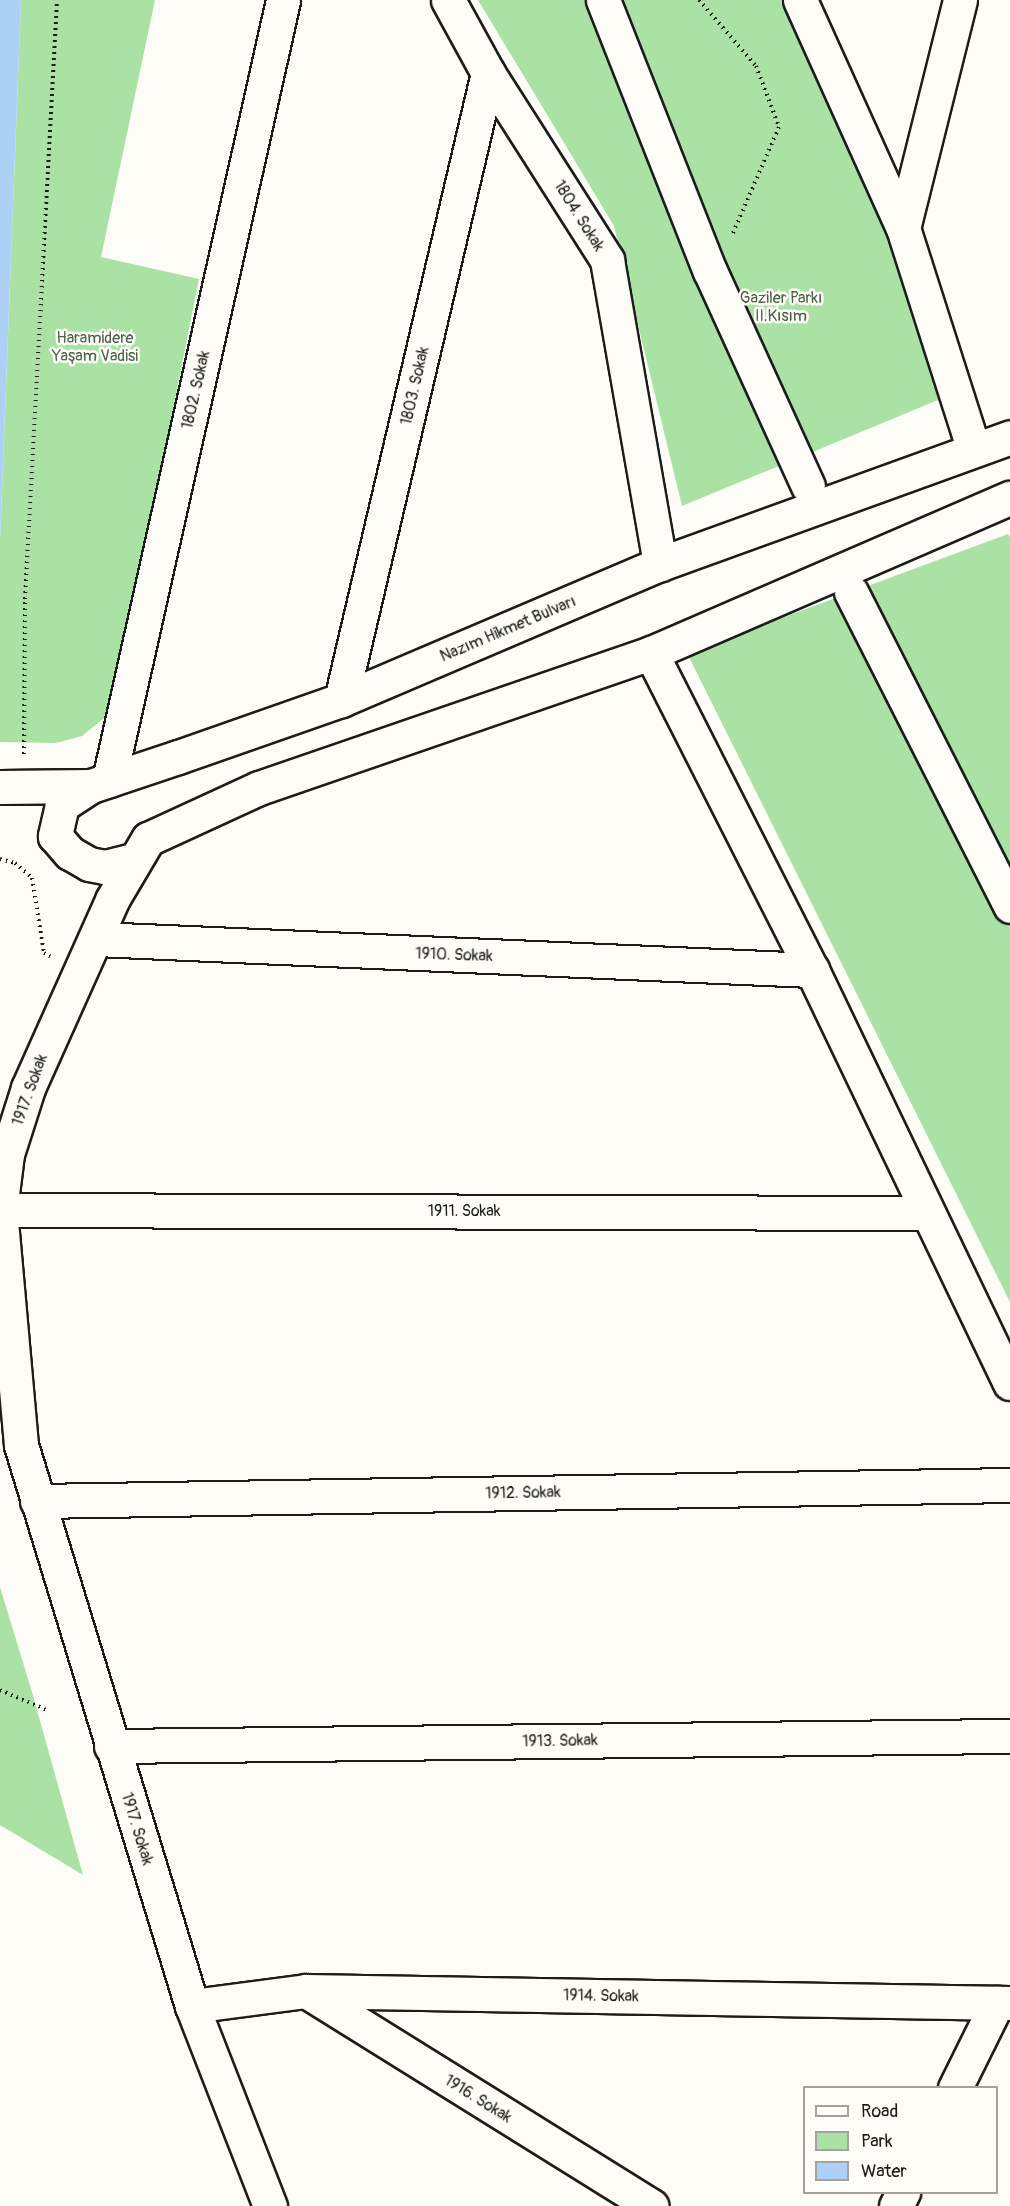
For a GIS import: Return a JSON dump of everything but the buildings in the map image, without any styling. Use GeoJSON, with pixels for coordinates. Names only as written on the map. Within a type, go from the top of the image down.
{"type":"FeatureCollection","features":[{"type":"Feature","properties":{"kind":"street","name":"1802. Sokak"},"geometry":{"type":"LineString","coordinates":[[100,783],[283,0]]}},
{"type":"Feature","properties":{"kind":"street","name":"1804. Sokak"},"geometry":{"type":"LineString","coordinates":[[448,0],[488,73],[607,260],[660,564]]}},
{"type":"Feature","properties":{"kind":"street"},"geometry":{"type":"LineString","coordinates":[[603,0],[710,271],[808,486]]}},
{"type":"Feature","properties":{"kind":"street"},"geometry":{"type":"LineString","coordinates":[[800,0],[903,228],[974,450]]}},
{"type":"Feature","properties":{"kind":"street"},"geometry":{"type":"LineString","coordinates":[[903,228],[960,0]]}},
{"type":"Feature","properties":{"kind":"street","name":"1803. Sokak"},"geometry":{"type":"LineString","coordinates":[[341,700],[488,73]]}},
{"type":"Feature","properties":{"kind":"street","name":"Nazım Hikmet Bulvarı"},"geometry":{"type":"LineString","coordinates":[[12,787],[100,783],[341,700],[660,564],[1010,437]]}},
{"type":"Feature","properties":{"kind":"street"},"geometry":{"type":"LineString","coordinates":[[100,783],[62,805],[55,836],[70,853],[89,864],[105,867],[133,860],[148,839],[259,788],[651,653],[1010,498]]}},
{"type":"Feature","properties":{"kind":"street"},"geometry":{"type":"LineString","coordinates":[[851,592],[1010,906]]}},
{"type":"Feature","properties":{"kind":"street"},"geometry":{"type":"LineString","coordinates":[[651,653],[812,970],[1010,1383]]}},
{"type":"Feature","properties":{"kind":"street","name":"1917. Sokak"},"geometry":{"type":"LineString","coordinates":[[133,860],[28,1088],[8,1154],[0,1210],[21,1445],[192,2006],[270,2206]]}},
{"type":"Feature","properties":{"kind":"street","name":"1910. Sokak"},"geometry":{"type":"LineString","coordinates":[[96,939],[812,970]]}},
{"type":"Feature","properties":{"kind":"street","name":"1911. Sokak"},"geometry":{"type":"LineString","coordinates":[[0,1210],[927,1213]]}},
{"type":"Feature","properties":{"kind":"street","name":"1917. Sokak"},"geometry":{"type":"LineString","coordinates":[[0,1405],[21,1445]]}},
{"type":"Feature","properties":{"kind":"street","name":"1912. Sokak"},"geometry":{"type":"LineString","coordinates":[[37,1501],[1010,1485]]}},
{"type":"Feature","properties":{"kind":"street","name":"1913. Sokak"},"geometry":{"type":"LineString","coordinates":[[111,1746],[1010,1736]]}},
{"type":"Feature","properties":{"kind":"street","name":"1914. Sokak"},"geometry":{"type":"LineString","coordinates":[[192,2006],[306,1991],[1003,2003]]}},
{"type":"Feature","properties":{"kind":"street","name":"1916. Sokak"},"geometry":{"type":"LineString","coordinates":[[306,1991],[651,2206]]}},
{"type":"Feature","properties":{"kind":"street"},"geometry":{"type":"LineString","coordinates":[[956,2086],[1003,2003]]}},
{"type":"Feature","properties":{"kind":"path"},"geometry":{"type":"LineString","coordinates":[[12,787],[25,599],[57,0]]}},
{"type":"Feature","properties":{"kind":"path"},"geometry":{"type":"LineString","coordinates":[[699,0],[756,66],[779,127],[745,215],[710,271]]}},
{"type":"Feature","properties":{"kind":"path"},"geometry":{"type":"LineString","coordinates":[[0,859],[15,863],[32,878],[45,953],[54,958]]}},
{"type":"Feature","properties":{"kind":"path"},"geometry":{"type":"LineString","coordinates":[[0,1690],[47,1710]]}},
{"type":"Feature","properties":{"kind":"green space","name":"Haramidere Yaşam Vadisi"},"geometry":{"type":"Polygon","coordinates":[[[21,0],[155,0],[101,257],[199,279],[113,711],[82,736],[56,743],[0,742],[0,541],[21,0]]]}},
{"type":"Feature","properties":{"kind":"green space","name":"Gaziler Parkı II.Kısım"},"geometry":{"type":"Polygon","coordinates":[[[478,0],[795,0],[967,388],[682,506],[614,226],[478,0]]]}},
{"type":"Feature","properties":{"kind":"green space"},"geometry":{"type":"Polygon","coordinates":[[[1008,534],[1010,537],[1010,1302],[687,653],[1008,534]]]}},
{"type":"Feature","properties":{"kind":"green space"},"geometry":{"type":"Polygon","coordinates":[[[0,1587],[32,1692],[83,1875],[0,1825],[0,1587]]]}},
{"type":"Feature","properties":{"kind":"water"},"geometry":{"type":"Polygon","coordinates":[[[0,0],[21,0],[0,541],[0,0]]]}}]}
